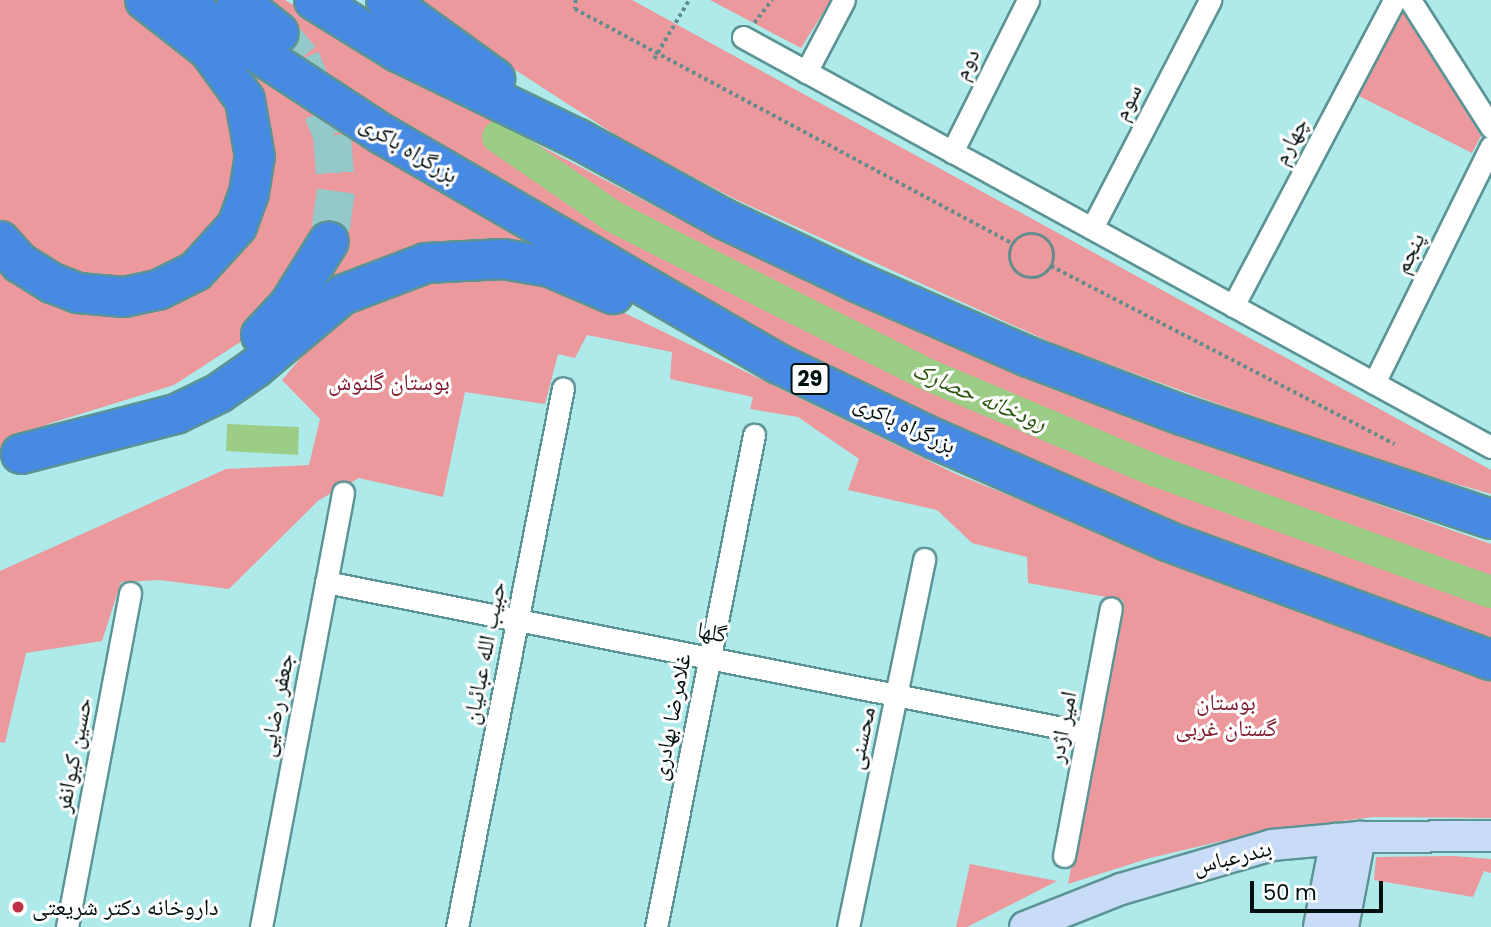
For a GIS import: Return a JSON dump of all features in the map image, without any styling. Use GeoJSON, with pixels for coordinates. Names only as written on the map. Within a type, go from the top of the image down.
{"type":"FeatureCollection","features":[{"type":"Feature","properties":{"kind":"highway"},"geometry":{"type":"LineString","coordinates":[[0,241],[20,262],[52,284],[78,293],[124,297],[158,290],[196,271],[237,226],[249,193],[255,157],[244,100],[209,50],[145,0]]}},
{"type":"Feature","properties":{"kind":"highway","name":"بزرگراه باکری"},"geometry":{"type":"LineString","coordinates":[[177,0],[382,134],[779,364],[934,439],[1167,541],[1491,660]]}},
{"type":"Feature","properties":{"kind":"highway"},"geometry":{"type":"LineString","coordinates":[[237,0],[279,33]]}},
{"type":"Feature","properties":{"kind":"highway"},"geometry":{"type":"LineString","coordinates":[[314,0],[398,52],[579,139],[724,219],[1029,357],[1334,469],[1491,519]]}},
{"type":"Feature","properties":{"kind":"highway"},"geometry":{"type":"LineString","coordinates":[[372,0],[439,39]]}},
{"type":"Feature","properties":{"kind":"highway"},"geometry":{"type":"LineString","coordinates":[[386,0],[579,139]]}},
{"type":"Feature","properties":{"kind":"highway"},"geometry":{"type":"LineString","coordinates":[[11,461],[53,435],[173,393],[224,365],[289,305],[329,241]]}},
{"type":"Feature","properties":{"kind":"highway"},"geometry":{"type":"LineString","coordinates":[[11,461],[176,414],[219,393],[255,368],[342,295],[403,270],[450,259],[503,259],[550,267],[587,280],[666,322],[779,364]]}},
{"type":"Feature","properties":{"kind":"street"},"geometry":{"type":"LineString","coordinates":[[806,72],[844,0]]}},
{"type":"Feature","properties":{"kind":"street","name":"دوم"},"geometry":{"type":"LineString","coordinates":[[952,152],[1028,0]]}},
{"type":"Feature","properties":{"kind":"street","name":"سوم"},"geometry":{"type":"LineString","coordinates":[[1092,228],[1210,0]]}},
{"type":"Feature","properties":{"kind":"street","name":"چهارم"},"geometry":{"type":"LineString","coordinates":[[1233,306],[1394,0]]}},
{"type":"Feature","properties":{"kind":"street"},"geometry":{"type":"LineString","coordinates":[[1410,0],[1491,127]]}},
{"type":"Feature","properties":{"kind":"street"},"geometry":{"type":"LineString","coordinates":[[743,37],[1491,447]]}},
{"type":"Feature","properties":{"kind":"street","name":"پنجم"},"geometry":{"type":"LineString","coordinates":[[1374,383],[1491,146]]}},
{"type":"Feature","properties":{"kind":"street","name":"حبیب الله عبائیان"},"geometry":{"type":"LineString","coordinates":[[457,927],[563,388]]}},
{"type":"Feature","properties":{"kind":"street","name":"غلامرضا بهادری"},"geometry":{"type":"LineString","coordinates":[[656,927],[754,435]]}},
{"type":"Feature","properties":{"kind":"street","name":"جعفر رضایی"},"geometry":{"type":"LineString","coordinates":[[261,927],[343,493]]}},
{"type":"Feature","properties":{"kind":"street","name":"محسنی"},"geometry":{"type":"LineString","coordinates":[[848,927],[924,559]]}},
{"type":"Feature","properties":{"kind":"street","name":"گلها"},"geometry":{"type":"LineString","coordinates":[[326,582],[1087,733]]}},
{"type":"Feature","properties":{"kind":"street","name":"حسین کیوانفر"},"geometry":{"type":"LineString","coordinates":[[67,927],[130,593]]}},
{"type":"Feature","properties":{"kind":"street","name":"امیر اژدر"},"geometry":{"type":"LineString","coordinates":[[1064,856],[1111,608]]}},
{"type":"Feature","properties":{"kind":"street","name":"بندرعباس"},"geometry":{"type":"LineString","coordinates":[[1025,927],[1121,889],[1272,845],[1348,838],[1491,836]]}},
{"type":"Feature","properties":{"kind":"street"},"geometry":{"type":"LineString","coordinates":[[1319,927],[1348,838]]}},
{"type":"Feature","properties":{"kind":"street"},"geometry":{"type":"LineString","coordinates":[[1343,927],[1348,838]]}},
{"type":"Feature","properties":{"kind":"path"},"geometry":{"type":"LineString","coordinates":[[576,0],[575,9],[1013,244]]}},
{"type":"Feature","properties":{"kind":"path"},"geometry":{"type":"LineString","coordinates":[[654,59],[689,0]]}},
{"type":"Feature","properties":{"kind":"path"},"geometry":{"type":"LineString","coordinates":[[743,37],[772,0]]}},
{"type":"Feature","properties":{"kind":"path"},"geometry":{"type":"LineString","coordinates":[[1032,234],[1046,239],[1053,252],[1051,266],[1034,278],[1020,275],[1011,265],[1013,244],[1032,234]]}},
{"type":"Feature","properties":{"kind":"path"},"geometry":{"type":"LineString","coordinates":[[1051,266],[1395,444]]}},
{"type":"Feature","properties":{"kind":"green space"},"geometry":{"type":"Polygon","coordinates":[[[0,0],[135,0],[218,69],[249,166],[202,259],[87,289],[0,226],[0,0]]]}},
{"type":"Feature","properties":{"kind":"green space"},"geometry":{"type":"Polygon","coordinates":[[[203,0],[217,0],[278,46],[297,21],[265,0],[285,0],[529,140],[687,223],[856,301],[1122,414],[1491,544],[1491,642],[1180,525],[856,383],[591,241],[344,95],[203,0]]]}},
{"type":"Feature","properties":{"kind":"green space"},"geometry":{"type":"Polygon","coordinates":[[[407,0],[632,0],[1491,470],[1491,494],[1370,459],[1059,346],[737,200],[628,143],[407,0]]]}},
{"type":"Feature","properties":{"kind":"green space"},"geometry":{"type":"Polygon","coordinates":[[[710,0],[831,0],[801,48],[710,0]]]}},
{"type":"Feature","properties":{"kind":"green space"},"geometry":{"type":"Polygon","coordinates":[[[1401,6],[1481,136],[1472,153],[1359,96],[1401,6]]]}},
{"type":"Feature","properties":{"kind":"green space"},"geometry":{"type":"Polygon","coordinates":[[[211,44],[593,276],[470,249],[180,398],[273,336],[245,339],[174,385],[48,424],[0,452],[0,253],[122,304],[252,208],[211,44]]]}},
{"type":"Feature","properties":{"kind":"green space"},"geometry":{"type":"Polygon","coordinates":[[[493,273],[567,285],[956,474],[1281,605],[1491,679],[1491,818],[1373,817],[1264,831],[1150,858],[1068,884],[1123,600],[1028,583],[1027,557],[972,543],[937,510],[848,490],[859,459],[798,417],[750,409],[753,397],[670,379],[672,352],[587,335],[575,358],[558,354],[545,404],[465,392],[443,497],[359,478],[319,500],[229,589],[160,580],[121,582],[102,641],[26,653],[5,743],[0,742],[0,571],[226,469],[309,465],[320,419],[282,380],[305,353],[358,306],[423,283],[493,273]]]}},
{"type":"Feature","properties":{"kind":"green space"},"geometry":{"type":"Polygon","coordinates":[[[1454,856],[1491,859],[1491,873],[1484,871],[1473,897],[1374,880],[1376,857],[1454,856]]]}},
{"type":"Feature","properties":{"kind":"green space"},"geometry":{"type":"Polygon","coordinates":[[[970,864],[1057,881],[967,927],[956,927],[970,864]]]}},
{"type":"Feature","properties":{"kind":"shaded area"},"geometry":{"type":"Polygon","coordinates":[[[227,424],[299,427],[298,455],[226,451],[227,424]]]}},
{"type":"Feature","properties":{"kind":"waterway","name":"رودخانه حصارک"},"geometry":{"type":"LineString","coordinates":[[498,137],[614,217],[924,373],[1154,470],[1491,592]]}},
{"type":"Feature","properties":{"kind":"tunnel"},"geometry":{"type":"LineString","coordinates":[[279,33],[301,59],[332,135],[336,191],[329,241]]}},
{"type":"Feature","properties":{"kind":"place","name":"داروخانه دکتر شریعتی"},"geometry":{"type":"Point","coordinates":[18,907]}},
{"type":"Feature","properties":{"kind":"park label","name":"بوستان گلنوش"},"geometry":{"type":"Point","coordinates":[389,382]}},
{"type":"Feature","properties":{"kind":"park label","name":"بوستان گستان غربی"},"geometry":{"type":"Point","coordinates":[1226,715]}}]}
